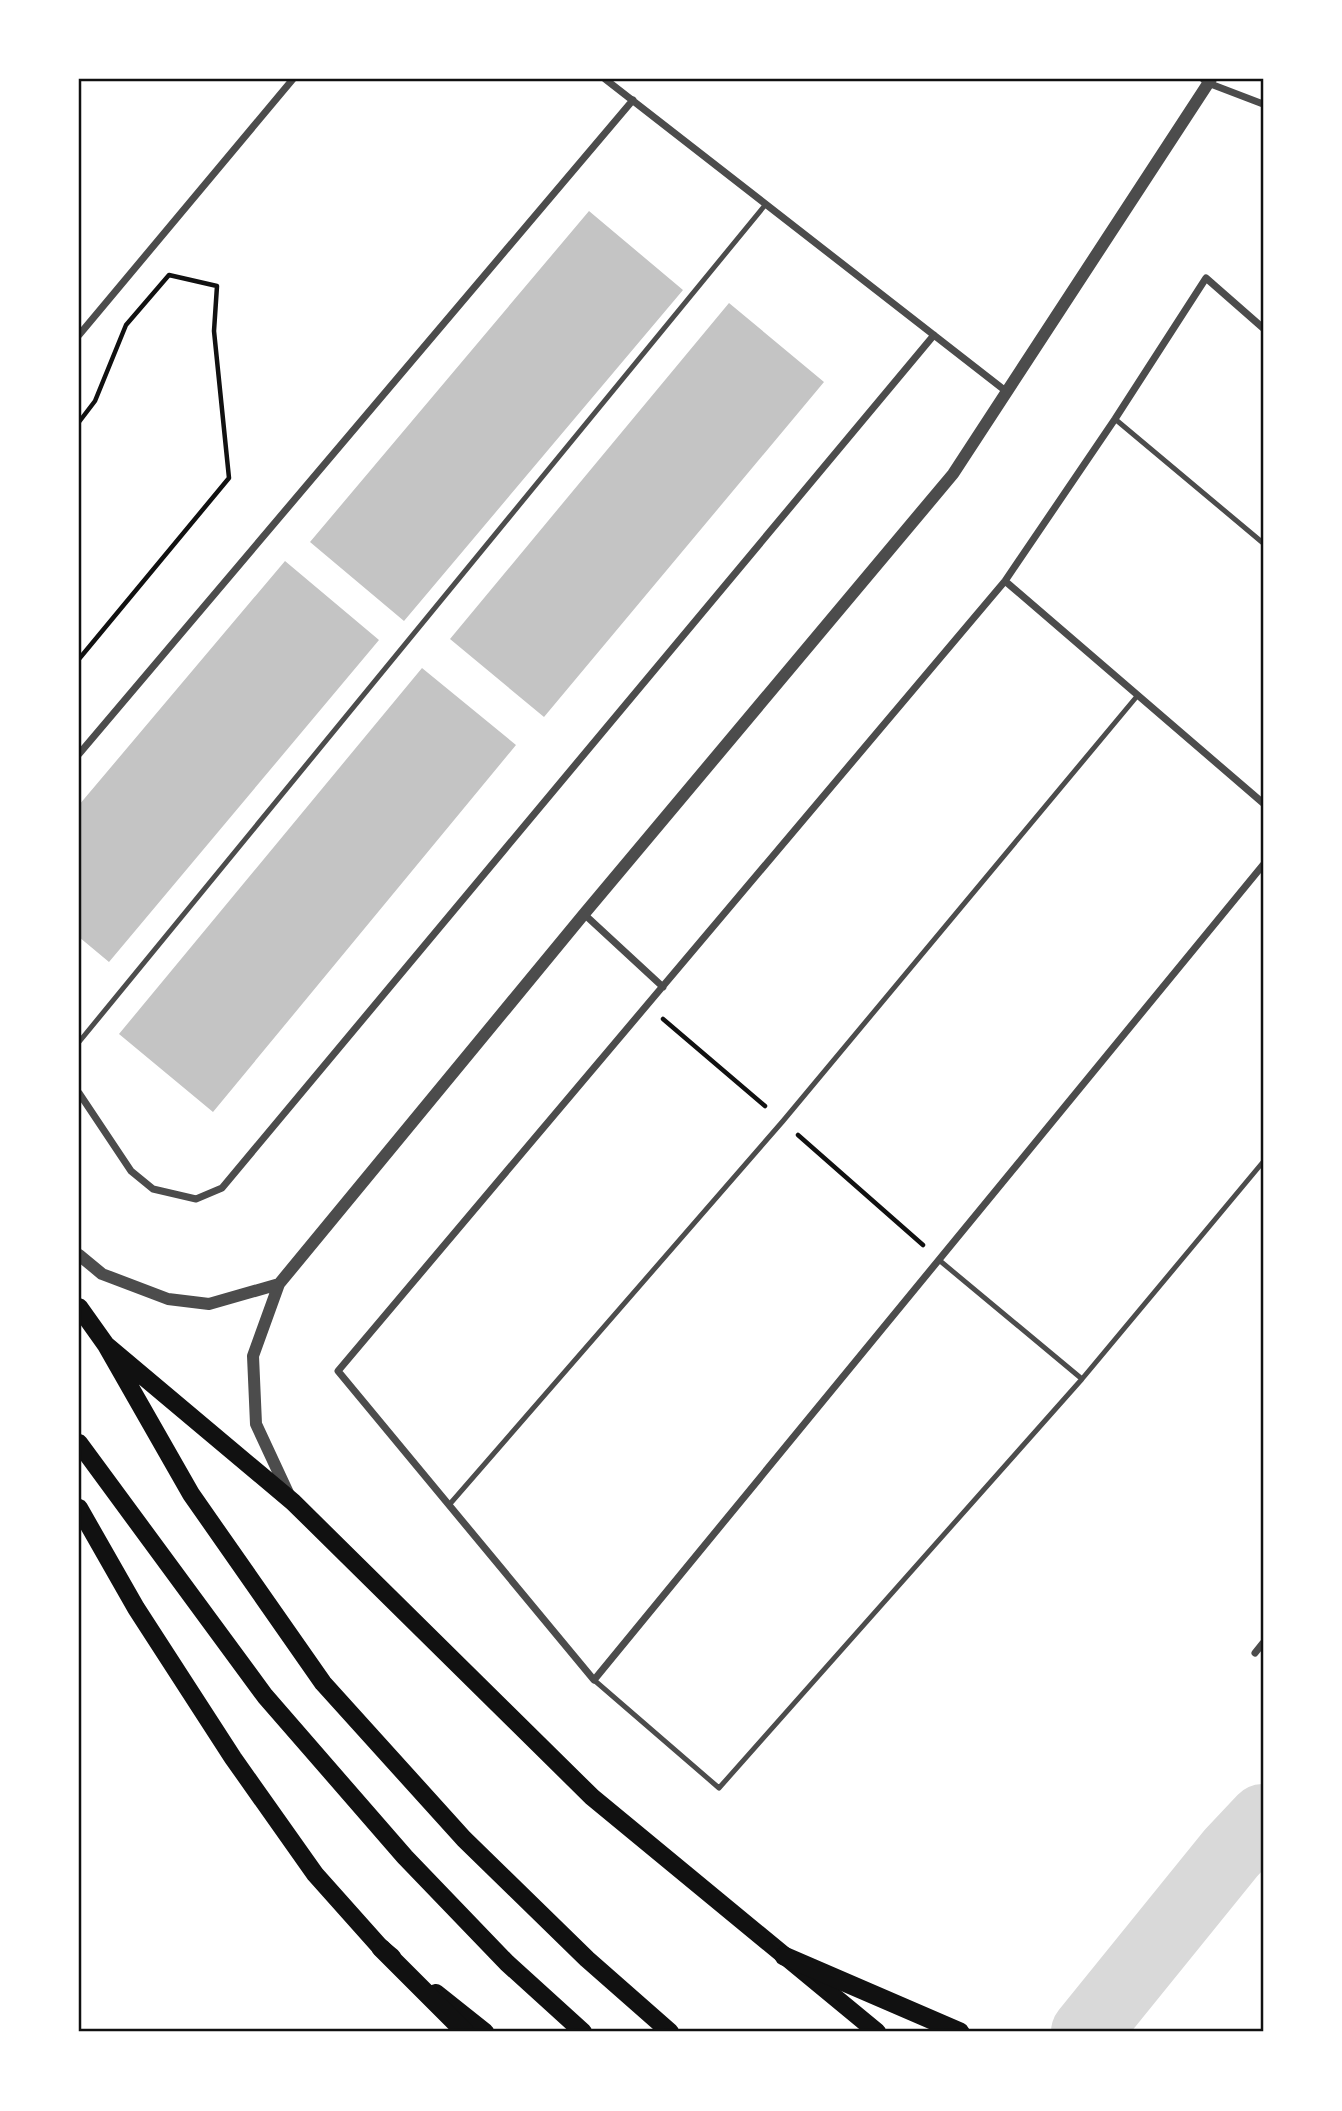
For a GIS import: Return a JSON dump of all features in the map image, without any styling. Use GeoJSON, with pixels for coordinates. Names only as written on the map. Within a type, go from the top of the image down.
{"type":"FeatureCollection","features":[{"type":"Feature","properties":{"kind":"highway"},"geometry":{"type":"LineString","coordinates":[[381,1948],[465,2032]]}},
{"type":"Feature","properties":{"kind":"highway"},"geometry":{"type":"LineString","coordinates":[[784,1956],[960,2032]]}},
{"type":"Feature","properties":{"kind":"main road"},"geometry":{"type":"LineString","coordinates":[[79,1307],[106,1345],[191,1494],[323,1683],[464,1839],[587,1959],[670,2032]]}},
{"type":"Feature","properties":{"kind":"main road"},"geometry":{"type":"LineString","coordinates":[[106,1345],[293,1502],[592,1797],[877,2032]]}},
{"type":"Feature","properties":{"kind":"main road"},"geometry":{"type":"LineString","coordinates":[[79,1443],[265,1696],[405,1857],[507,1963],[583,2032]]}},
{"type":"Feature","properties":{"kind":"main road"},"geometry":{"type":"LineString","coordinates":[[79,1507],[135,1608],[233,1758],[316,1874],[381,1948],[485,2032]]}},
{"type":"Feature","properties":{"kind":"street"},"geometry":{"type":"LineString","coordinates":[[79,335],[293,79]]}},
{"type":"Feature","properties":{"kind":"street"},"geometry":{"type":"LineString","coordinates":[[606,79],[1007,392]]}},
{"type":"Feature","properties":{"kind":"street"},"geometry":{"type":"LineString","coordinates":[[293,1502],[256,1424],[253,1356],[279,1283],[583,914],[953,474],[1207,80],[1263,104]]}},
{"type":"Feature","properties":{"kind":"street"},"geometry":{"type":"LineString","coordinates":[[79,754],[633,100]]}},
{"type":"Feature","properties":{"kind":"street"},"geometry":{"type":"LineString","coordinates":[[1263,328],[1206,278],[1115,419],[1005,581],[338,1371],[594,1680],[1263,865]]}},
{"type":"Feature","properties":{"kind":"street"},"geometry":{"type":"LineString","coordinates":[[79,1093],[131,1171],[153,1189],[196,1199],[222,1188],[934,335]]}},
{"type":"Feature","properties":{"kind":"street"},"geometry":{"type":"LineString","coordinates":[[1005,581],[1263,803]]}},
{"type":"Feature","properties":{"kind":"street"},"geometry":{"type":"LineString","coordinates":[[583,914],[663,987]]}},
{"type":"Feature","properties":{"kind":"street"},"geometry":{"type":"LineString","coordinates":[[79,1255],[102,1273],[168,1299],[209,1304],[279,1283]]}},
{"type":"Feature","properties":{"kind":"street"},"geometry":{"type":"LineString","coordinates":[[1255,1653],[1263,1643]]}},
{"type":"Feature","properties":{"kind":"lane"},"geometry":{"type":"LineString","coordinates":[[79,1042],[766,204]]}},
{"type":"Feature","properties":{"kind":"lane"},"geometry":{"type":"LineString","coordinates":[[1115,419],[1263,543]]}},
{"type":"Feature","properties":{"kind":"lane"},"geometry":{"type":"LineString","coordinates":[[449,1505],[783,1122],[1138,695]]}},
{"type":"Feature","properties":{"kind":"lane"},"geometry":{"type":"LineString","coordinates":[[594,1680],[719,1788],[1082,1380],[1263,1162]]}},
{"type":"Feature","properties":{"kind":"lane"},"geometry":{"type":"LineString","coordinates":[[939,1260],[1082,1380]]}},
{"type":"Feature","properties":{"kind":"path"},"geometry":{"type":"LineString","coordinates":[[79,422],[95,401],[126,325],[169,275],[217,286],[214,331],[229,478],[79,659]]}},
{"type":"Feature","properties":{"kind":"building"},"geometry":{"type":"Polygon","coordinates":[[[589,211],[683,290],[404,621],[310,542],[589,211]]]}},
{"type":"Feature","properties":{"kind":"building"},"geometry":{"type":"Polygon","coordinates":[[[729,303],[824,382],[544,717],[450,639],[729,303]]]}},
{"type":"Feature","properties":{"kind":"building"},"geometry":{"type":"Polygon","coordinates":[[[285,561],[379,640],[109,962],[79,937],[79,805],[285,561]]]}},
{"type":"Feature","properties":{"kind":"building"},"geometry":{"type":"Polygon","coordinates":[[[422,668],[516,745],[213,1112],[119,1034],[422,668]]]}},
{"type":"Feature","properties":{"kind":"waterway"},"geometry":{"type":"LineString","coordinates":[[1086,2032],[1231,1853],[1263,1819]]}}]}
